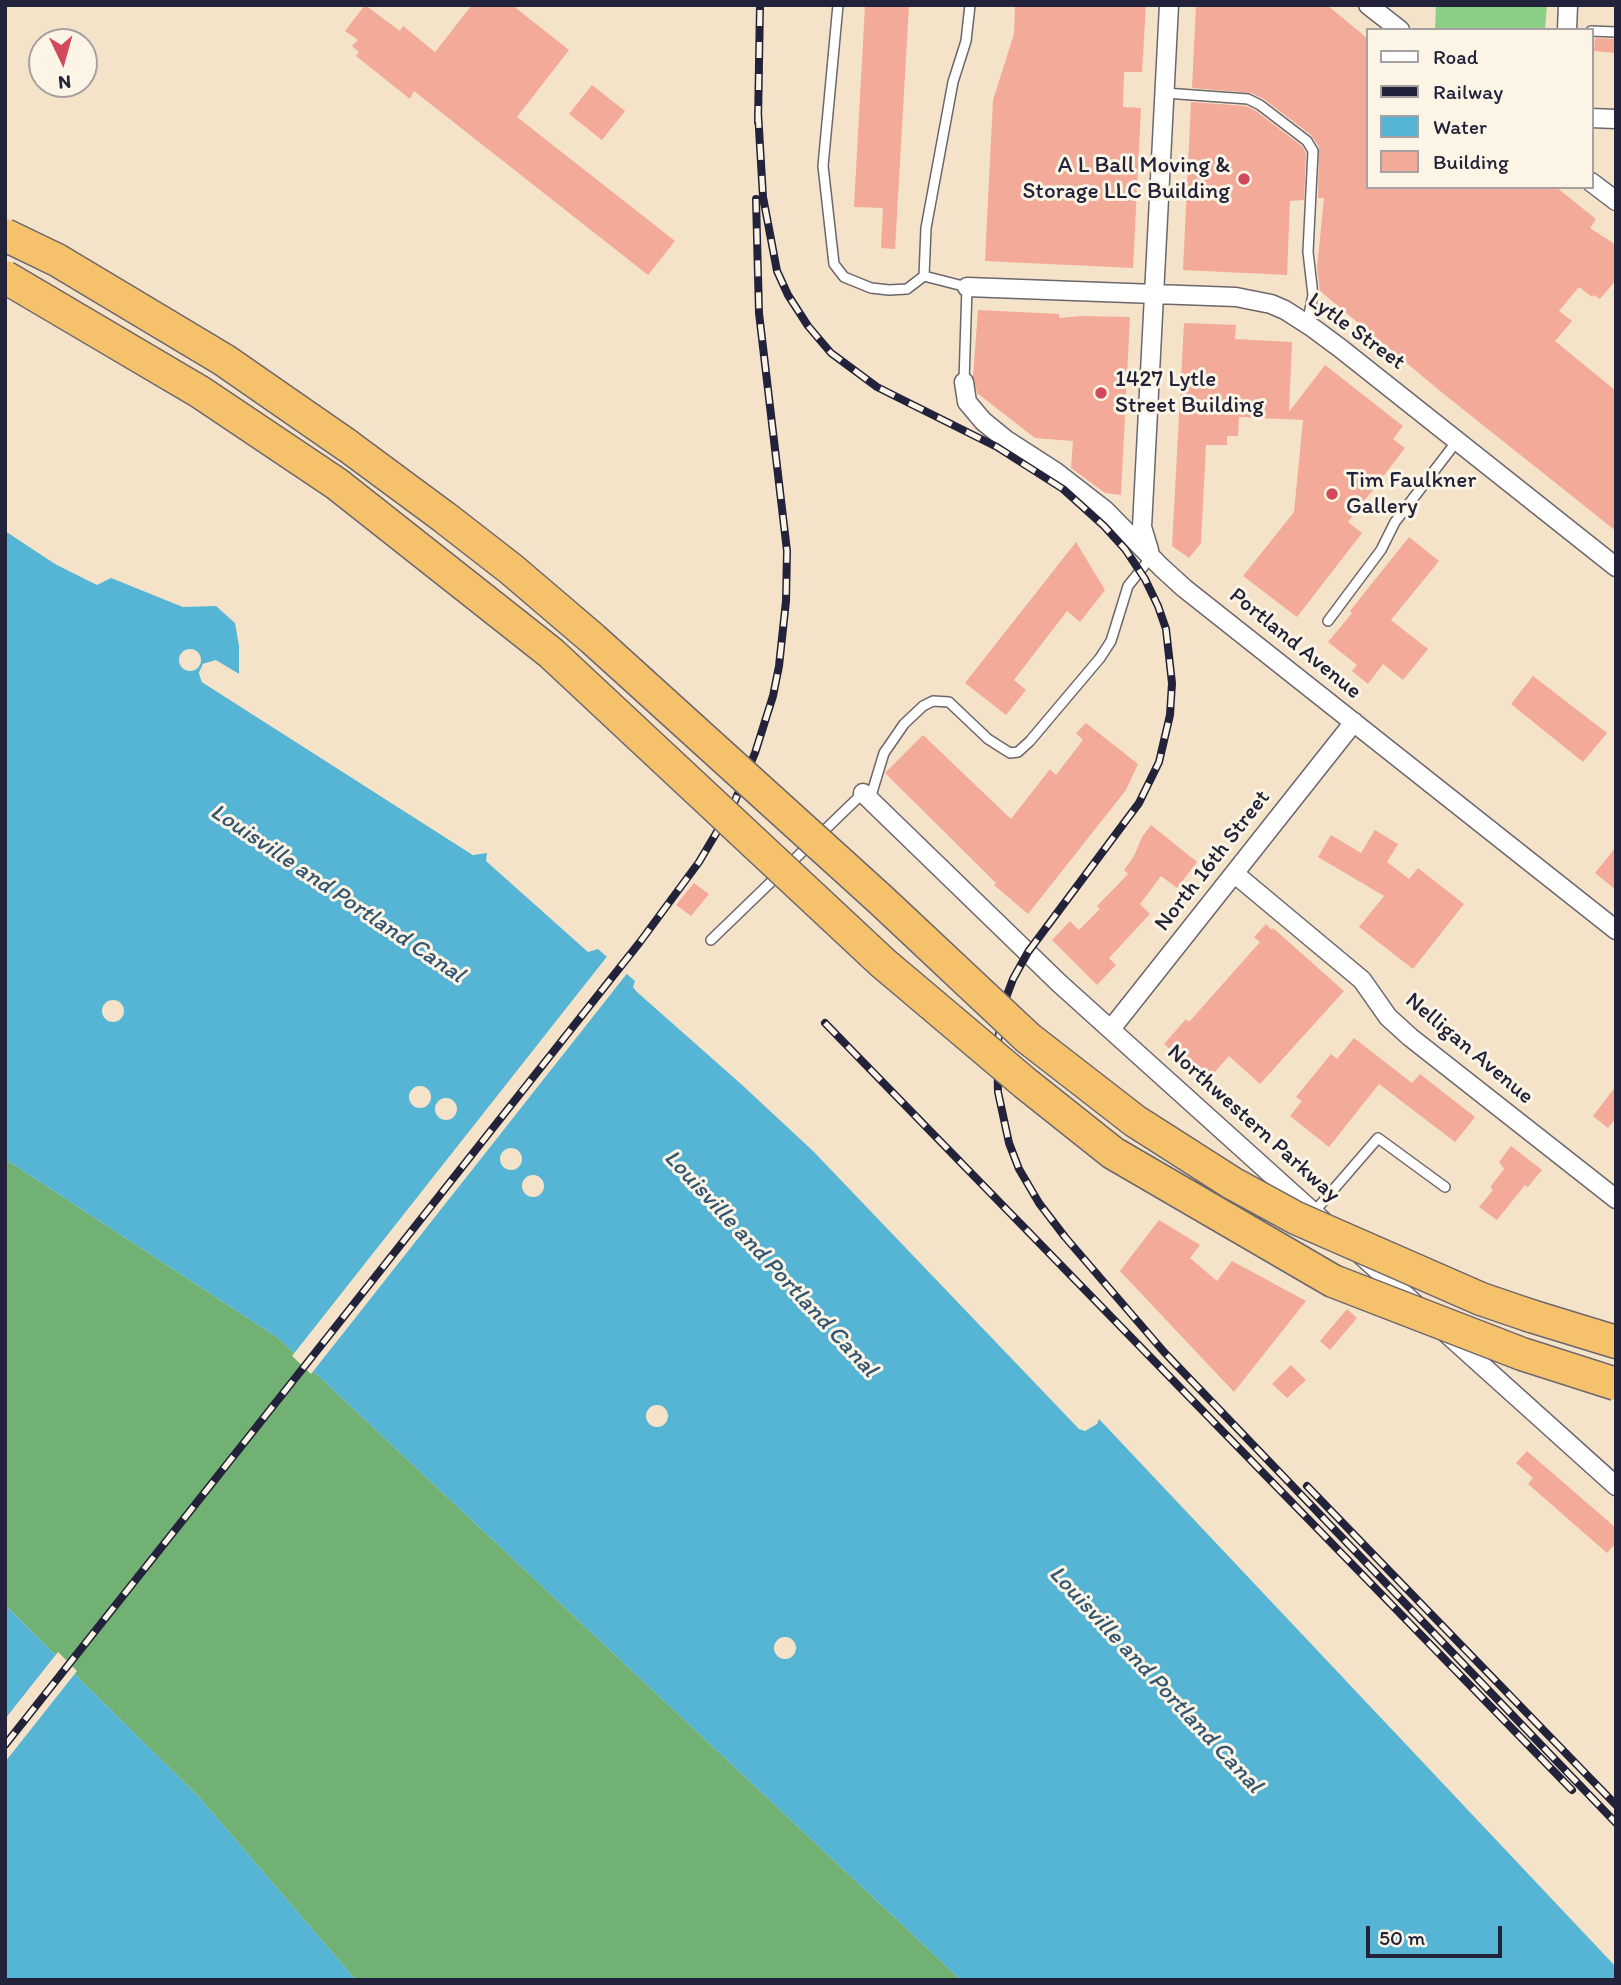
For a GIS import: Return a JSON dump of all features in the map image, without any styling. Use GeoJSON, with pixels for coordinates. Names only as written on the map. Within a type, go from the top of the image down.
{"type":"FeatureCollection","features":[{"type":"Feature","properties":{"kind":"highway"},"geometry":{"type":"LineString","coordinates":[[5,235],[58,260],[224,360],[359,454],[473,539],[593,639],[881,900],[1028,1038],[1135,1121],[1232,1183],[1296,1218],[1481,1299],[1616,1342]]}},
{"type":"Feature","properties":{"kind":"highway"},"geometry":{"type":"LineString","coordinates":[[5,277],[200,392],[347,492],[551,653],[883,963],[1113,1153],[1334,1281],[1522,1354],[1616,1384]]}},
{"type":"Feature","properties":{"kind":"street"},"geometry":{"type":"LineString","coordinates":[[1152,556],[1142,527],[1169,5]]}},
{"type":"Feature","properties":{"kind":"street"},"geometry":{"type":"LineString","coordinates":[[1368,5],[1397,28]]}},
{"type":"Feature","properties":{"kind":"street"},"geometry":{"type":"LineString","coordinates":[[1567,28],[1568,5]]}},
{"type":"Feature","properties":{"kind":"street"},"geometry":{"type":"LineString","coordinates":[[1593,118],[1616,119]]}},
{"type":"Feature","properties":{"kind":"street"},"geometry":{"type":"LineString","coordinates":[[1593,184],[1616,201]]}},
{"type":"Feature","properties":{"kind":"street","name":"Lytle Street"},"geometry":{"type":"LineString","coordinates":[[967,287],[1251,299],[1278,307],[1307,324],[1616,567]]}},
{"type":"Feature","properties":{"kind":"street","name":"Portland Avenue"},"geometry":{"type":"LineString","coordinates":[[964,382],[967,402],[983,421],[1105,510],[1184,588],[1616,930]]}},
{"type":"Feature","properties":{"kind":"street","name":"North 16th Street"},"geometry":{"type":"LineString","coordinates":[[1111,1029],[1354,722]]}},
{"type":"Feature","properties":{"kind":"street","name":"Northwestern Parkway"},"geometry":{"type":"LineString","coordinates":[[867,796],[1059,983],[1616,1486]]}},
{"type":"Feature","properties":{"kind":"street","name":"Nelligan Avenue"},"geometry":{"type":"LineString","coordinates":[[1235,874],[1362,980],[1388,1017],[1410,1037],[1616,1199]]}},
{"type":"Feature","properties":{"kind":"lane"},"geometry":{"type":"LineString","coordinates":[[838,5],[823,166],[834,264],[844,277],[871,288],[907,289],[924,276]]}},
{"type":"Feature","properties":{"kind":"lane"},"geometry":{"type":"LineString","coordinates":[[924,276],[926,228],[953,82],[966,41],[970,5]]}},
{"type":"Feature","properties":{"kind":"lane"},"geometry":{"type":"LineString","coordinates":[[1593,31],[1616,32]]}},
{"type":"Feature","properties":{"kind":"lane"},"geometry":{"type":"LineString","coordinates":[[1165,93],[1248,99],[1307,141],[1313,151],[1308,252],[1313,295],[1307,324]]}},
{"type":"Feature","properties":{"kind":"lane"},"geometry":{"type":"LineString","coordinates":[[924,276],[967,287],[964,382]]}},
{"type":"Feature","properties":{"kind":"lane"},"geometry":{"type":"LineString","coordinates":[[1328,621],[1381,550],[1395,522],[1457,441]]}},
{"type":"Feature","properties":{"kind":"lane"},"geometry":{"type":"LineString","coordinates":[[712,940],[867,796],[884,753],[904,724],[923,706],[933,701],[949,702],[988,739],[1010,753],[1018,752],[1100,658],[1111,641],[1128,586],[1152,556]]}},
{"type":"Feature","properties":{"kind":"lane"},"geometry":{"type":"LineString","coordinates":[[1314,1213],[1378,1138],[1445,1187]]}},
{"type":"Feature","properties":{"kind":"green space"},"geometry":{"type":"Polygon","coordinates":[[[1436,5],[1547,5],[1545,28],[1435,28],[1436,5]]]}},
{"type":"Feature","properties":{"kind":"green space"},"geometry":{"type":"Polygon","coordinates":[[[5,1159],[278,1338],[961,1980],[356,1980],[200,1798],[5,1605],[5,1159]]]}},
{"type":"Feature","properties":{"kind":"water","name":"Louisville and Portland Canal"},"geometry":{"type":"Polygon","coordinates":[[[5,531],[55,564],[97,585],[111,578],[183,607],[216,606],[235,623],[239,646],[239,674],[216,661],[203,664],[199,673],[202,682],[473,855],[487,853],[486,861],[588,952],[598,949],[635,981],[633,987],[637,992],[813,1151],[1079,1429],[1085,1431],[1097,1424],[1099,1419],[1616,1967],[1616,1980],[961,1980],[278,1338],[5,1159],[5,531]]]}},
{"type":"Feature","properties":{"kind":"water"},"geometry":{"type":"Polygon","coordinates":[[[5,1605],[200,1798],[356,1980],[5,1980],[5,1605]]]}},
{"type":"Feature","properties":{"kind":"pier"},"geometry":{"type":"Polygon","coordinates":[[[190,649],[198,652],[201,660],[198,668],[190,671],[182,668],[179,660],[182,652],[190,649]]]}},
{"type":"Feature","properties":{"kind":"pier"},"geometry":{"type":"Polygon","coordinates":[[[216,660],[242,676],[238,677],[216,664],[206,667],[203,673],[205,679],[473,851],[485,848],[484,852],[473,855],[202,682],[199,673],[203,664],[216,660]]]}},
{"type":"Feature","properties":{"kind":"pier"},"geometry":{"type":"Polygon","coordinates":[[[609,954],[629,971],[311,1374],[292,1356],[609,954]]]}},
{"type":"Feature","properties":{"kind":"pier"},"geometry":{"type":"Polygon","coordinates":[[[113,1000],[121,1003],[124,1011],[121,1019],[113,1022],[105,1019],[102,1011],[105,1003],[113,1000]]]}},
{"type":"Feature","properties":{"kind":"pier"},"geometry":{"type":"Polygon","coordinates":[[[420,1086],[428,1089],[431,1097],[428,1105],[420,1108],[412,1105],[409,1097],[412,1089],[420,1086]]]}},
{"type":"Feature","properties":{"kind":"pier"},"geometry":{"type":"Polygon","coordinates":[[[446,1098],[454,1101],[457,1109],[454,1117],[446,1120],[438,1117],[435,1109],[438,1101],[446,1098]]]}},
{"type":"Feature","properties":{"kind":"pier"},"geometry":{"type":"Polygon","coordinates":[[[511,1148],[519,1151],[522,1159],[519,1167],[511,1170],[503,1167],[500,1159],[503,1151],[511,1148]]]}},
{"type":"Feature","properties":{"kind":"pier"},"geometry":{"type":"Polygon","coordinates":[[[533,1175],[541,1178],[544,1186],[541,1194],[533,1197],[525,1194],[522,1186],[525,1178],[533,1175]]]}},
{"type":"Feature","properties":{"kind":"pier"},"geometry":{"type":"Polygon","coordinates":[[[657,1405],[665,1408],[668,1416],[665,1424],[657,1427],[649,1424],[646,1416],[649,1408],[657,1405]]]}},
{"type":"Feature","properties":{"kind":"pier"},"geometry":{"type":"Polygon","coordinates":[[[785,1637],[793,1640],[796,1648],[793,1656],[785,1659],[777,1656],[774,1648],[777,1640],[785,1637]]]}},
{"type":"Feature","properties":{"kind":"pier"},"geometry":{"type":"Polygon","coordinates":[[[58,1652],[77,1671],[5,1762],[5,1719],[58,1652]]]}},
{"type":"Feature","properties":{"kind":"building"},"geometry":{"type":"Polygon","coordinates":[[[365,5],[400,31],[403,26],[435,52],[472,5],[512,5],[569,50],[517,117],[675,241],[648,275],[414,91],[410,99],[356,56],[359,52],[352,46],[358,40],[345,31],[365,5]]]}},
{"type":"Feature","properties":{"kind":"building"},"geometry":{"type":"Polygon","coordinates":[[[865,5],[909,5],[895,249],[881,248],[883,208],[854,207],[865,5]]]}},
{"type":"Feature","properties":{"kind":"building"},"geometry":{"type":"Polygon","coordinates":[[[1015,5],[1146,5],[1142,72],[1124,72],[1123,107],[1141,108],[1133,268],[985,261],[993,100],[1014,34],[1015,5]]]}},
{"type":"Feature","properties":{"kind":"building"},"geometry":{"type":"Polygon","coordinates":[[[1196,5],[1327,5],[1366,37],[1366,189],[1558,189],[1596,219],[1590,228],[1616,245],[1616,280],[1600,299],[1594,295],[1592,297],[1579,287],[1559,311],[1572,321],[1555,341],[1616,391],[1616,531],[1320,291],[1317,268],[1324,198],[1318,198],[1319,147],[1311,135],[1264,99],[1251,93],[1192,88],[1196,5]]]}},
{"type":"Feature","properties":{"kind":"building"},"geometry":{"type":"Polygon","coordinates":[[[1595,38],[1616,39],[1616,53],[1594,51],[1595,38]]]}},
{"type":"Feature","properties":{"kind":"building"},"geometry":{"type":"Polygon","coordinates":[[[592,85],[625,111],[602,140],[569,114],[592,85]]]}},
{"type":"Feature","properties":{"kind":"building","name":"A L Ball Moving & Storage LLC Building"},"geometry":{"type":"Polygon","coordinates":[[[1191,102],[1246,106],[1302,146],[1306,153],[1304,200],[1290,201],[1287,275],[1183,270],[1191,102]]]}},
{"type":"Feature","properties":{"kind":"building"},"geometry":{"type":"Polygon","coordinates":[[[978,310],[1059,314],[1059,318],[1130,317],[1121,495],[1105,493],[1071,468],[1073,441],[1035,438],[977,393],[973,376],[978,310]]]}},
{"type":"Feature","properties":{"kind":"building"},"geometry":{"type":"Polygon","coordinates":[[[1184,323],[1236,325],[1235,339],[1292,342],[1289,412],[1325,365],[1403,426],[1393,439],[1405,448],[1348,522],[1362,533],[1297,617],[1243,576],[1294,512],[1303,420],[1239,417],[1238,436],[1227,436],[1227,445],[1206,445],[1201,543],[1189,558],[1172,546],[1184,323]]]}},
{"type":"Feature","properties":{"kind":"building"},"geometry":{"type":"Polygon","coordinates":[[[1409,537],[1439,561],[1391,620],[1428,649],[1403,680],[1383,664],[1368,684],[1352,671],[1357,665],[1328,642],[1409,537]]]}},
{"type":"Feature","properties":{"kind":"building"},"geometry":{"type":"Polygon","coordinates":[[[1076,542],[1105,590],[1080,622],[1067,611],[1014,680],[1026,690],[1006,715],[965,683],[1076,542]]]}},
{"type":"Feature","properties":{"kind":"building"},"geometry":{"type":"Polygon","coordinates":[[[1533,676],[1607,733],[1583,762],[1511,704],[1533,676]]]}},
{"type":"Feature","properties":{"kind":"building"},"geometry":{"type":"Polygon","coordinates":[[[1086,723],[1138,764],[1126,790],[1028,914],[994,885],[996,883],[885,773],[923,735],[1011,819],[1050,769],[1056,775],[1083,740],[1076,733],[1086,723]]]}},
{"type":"Feature","properties":{"kind":"building"},"geometry":{"type":"Polygon","coordinates":[[[1151,825],[1197,862],[1177,888],[1161,876],[1140,904],[1150,914],[1109,958],[1116,965],[1097,985],[1052,940],[1070,921],[1079,930],[1100,909],[1097,906],[1128,874],[1124,870],[1151,825]]]}},
{"type":"Feature","properties":{"kind":"building"},"geometry":{"type":"Polygon","coordinates":[[[1375,830],[1398,844],[1387,862],[1409,879],[1418,868],[1464,904],[1413,969],[1359,927],[1384,896],[1318,857],[1331,835],[1361,853],[1375,830]]]}},
{"type":"Feature","properties":{"kind":"building"},"geometry":{"type":"Polygon","coordinates":[[[1616,847],[1616,890],[1595,873],[1616,847]]]}},
{"type":"Feature","properties":{"kind":"building"},"geometry":{"type":"Polygon","coordinates":[[[694,883],[709,894],[691,916],[676,905],[694,883]]]}},
{"type":"Feature","properties":{"kind":"building"},"geometry":{"type":"Polygon","coordinates":[[[1266,924],[1344,991],[1260,1084],[1229,1056],[1206,1082],[1164,1044],[1186,1019],[1189,1022],[1260,942],[1254,937],[1266,924]]]}},
{"type":"Feature","properties":{"kind":"building"},"geometry":{"type":"Polygon","coordinates":[[[1354,1038],[1412,1083],[1420,1074],[1475,1117],[1455,1142],[1379,1084],[1329,1147],[1290,1116],[1302,1101],[1296,1097],[1331,1054],[1337,1059],[1354,1038]]]}},
{"type":"Feature","properties":{"kind":"building"},"geometry":{"type":"Polygon","coordinates":[[[1616,1086],[1616,1118],[1608,1128],[1593,1116],[1616,1086]]]}},
{"type":"Feature","properties":{"kind":"building"},"geometry":{"type":"Polygon","coordinates":[[[1511,1146],[1542,1170],[1528,1187],[1525,1185],[1497,1220],[1479,1207],[1493,1190],[1490,1187],[1504,1169],[1499,1162],[1511,1146]]]}},
{"type":"Feature","properties":{"kind":"building"},"geometry":{"type":"Polygon","coordinates":[[[1159,1220],[1200,1245],[1190,1258],[1217,1281],[1232,1261],[1306,1301],[1234,1392],[1120,1271],[1159,1220]]]}},
{"type":"Feature","properties":{"kind":"building"},"geometry":{"type":"Polygon","coordinates":[[[1347,1309],[1357,1318],[1330,1350],[1320,1341],[1347,1309]]]}},
{"type":"Feature","properties":{"kind":"building"},"geometry":{"type":"Polygon","coordinates":[[[1291,1365],[1306,1380],[1287,1398],[1272,1384],[1291,1365]]]}},
{"type":"Feature","properties":{"kind":"building"},"geometry":{"type":"Polygon","coordinates":[[[1527,1451],[1616,1528],[1616,1543],[1607,1553],[1528,1484],[1533,1478],[1516,1463],[1527,1451]]]}},
{"type":"Feature","properties":{"kind":"railway"},"geometry":{"type":"LineString","coordinates":[[758,122],[760,5]]}},
{"type":"Feature","properties":{"kind":"railway"},"geometry":{"type":"LineString","coordinates":[[758,112],[763,197],[777,271],[788,295],[808,326],[831,353],[877,387],[997,447],[1063,489],[1125,549],[1145,579],[1166,629],[1172,683],[1170,715],[1159,762],[1139,803],[1028,952],[1004,1003],[997,1047],[998,1092],[1009,1143],[1019,1169],[1039,1203],[1065,1237],[1164,1352],[1616,1823]]}},
{"type":"Feature","properties":{"kind":"railway"},"geometry":{"type":"LineString","coordinates":[[5,1745],[640,942],[699,862],[734,803],[755,753],[773,696],[786,601],[787,551],[759,313],[756,199]]}},
{"type":"Feature","properties":{"kind":"railway"},"geometry":{"type":"LineString","coordinates":[[825,1023],[1572,1790]]}},
{"type":"Feature","properties":{"kind":"railway"},"geometry":{"type":"LineString","coordinates":[[1307,1486],[1616,1805]]}},
{"type":"Feature","properties":{"kind":"place","name":"A L Ball Moving & Storage LLC Building"},"geometry":{"type":"Point","coordinates":[1244,179]}},
{"type":"Feature","properties":{"kind":"place","name":"1427 Lytle Street Building"},"geometry":{"type":"Point","coordinates":[1101,393]}},
{"type":"Feature","properties":{"kind":"place","name":"Tim Faulkner Gallery"},"geometry":{"type":"Point","coordinates":[1332,494]}}]}
